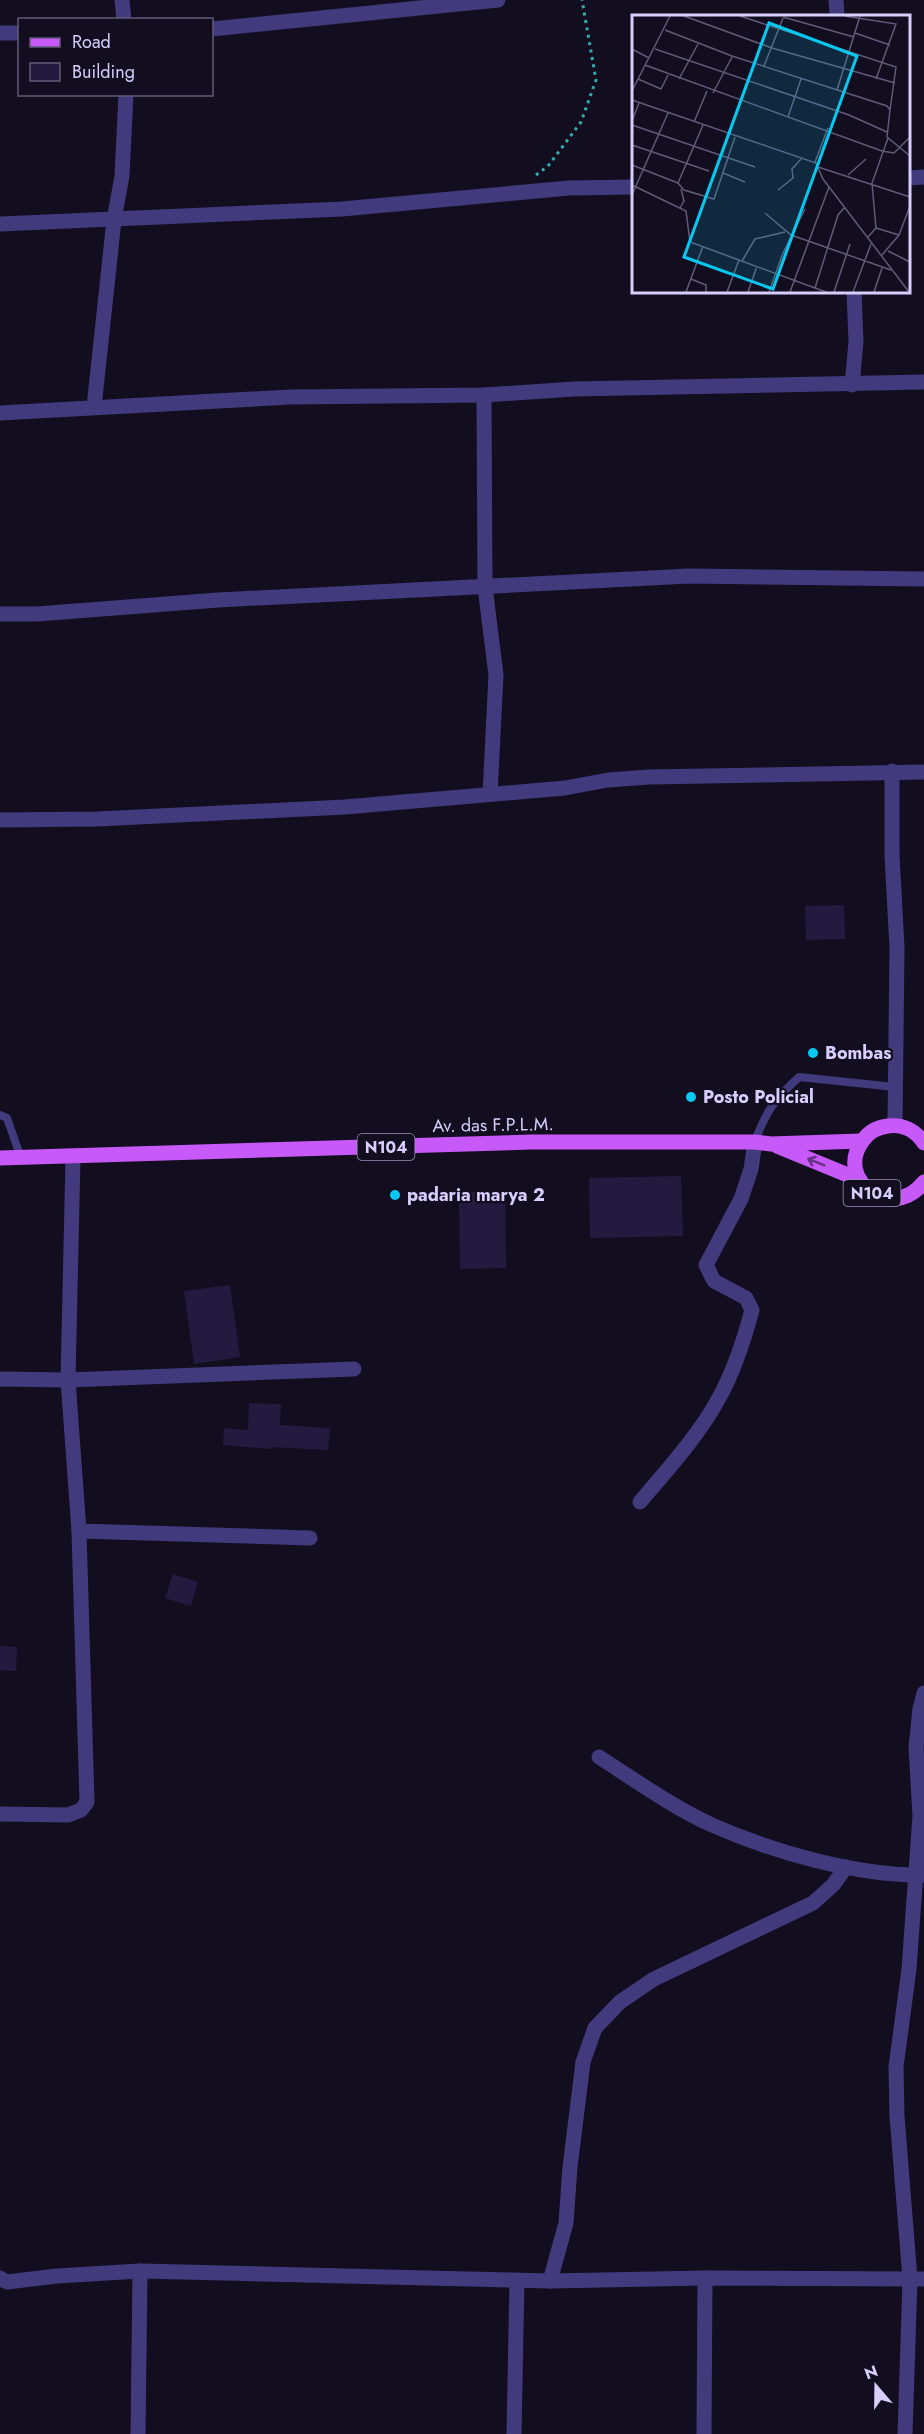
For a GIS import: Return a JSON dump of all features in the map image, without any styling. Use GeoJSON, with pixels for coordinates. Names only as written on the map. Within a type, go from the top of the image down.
{"type":"FeatureCollection","features":[{"type":"Feature","properties":{"kind":"main road","name":"N104"},"geometry":{"type":"LineString","coordinates":[[895,1125],[876,1129],[861,1142],[855,1161],[860,1180],[873,1194],[891,1199],[909,1195],[924,1183]]}},
{"type":"Feature","properties":{"kind":"main road"},"geometry":{"type":"LineString","coordinates":[[895,1125],[913,1131],[924,1143]]}},
{"type":"Feature","properties":{"kind":"main road","name":"Av. das F.P.L.M."},"geometry":{"type":"LineString","coordinates":[[0,1158],[73,1158],[532,1142],[755,1142],[771,1144],[861,1142]]}},
{"type":"Feature","properties":{"kind":"main road","name":"Av. das F.P.L.M."},"geometry":{"type":"LineString","coordinates":[[771,1144],[860,1180]]}},
{"type":"Feature","properties":{"kind":"street"},"geometry":{"type":"LineString","coordinates":[[122,0],[124,18]]}},
{"type":"Feature","properties":{"kind":"street"},"geometry":{"type":"LineString","coordinates":[[213,29],[498,0]]}},
{"type":"Feature","properties":{"kind":"street"},"geometry":{"type":"LineString","coordinates":[[836,0],[837,15]]}},
{"type":"Feature","properties":{"kind":"street"},"geometry":{"type":"LineString","coordinates":[[0,33],[18,33]]}},
{"type":"Feature","properties":{"kind":"street"},"geometry":{"type":"LineString","coordinates":[[94,407],[114,220],[122,176],[126,96]]}},
{"type":"Feature","properties":{"kind":"street"},"geometry":{"type":"LineString","coordinates":[[909,178],[924,177]]}},
{"type":"Feature","properties":{"kind":"street"},"geometry":{"type":"LineString","coordinates":[[0,224],[342,209],[569,188],[632,187]]}},
{"type":"Feature","properties":{"kind":"street"},"geometry":{"type":"LineString","coordinates":[[852,385],[856,342],[854,292]]}},
{"type":"Feature","properties":{"kind":"street"},"geometry":{"type":"LineString","coordinates":[[0,413],[290,397],[484,395],[574,389],[924,382]]}},
{"type":"Feature","properties":{"kind":"street"},"geometry":{"type":"LineString","coordinates":[[484,395],[485,587],[496,675],[490,794]]}},
{"type":"Feature","properties":{"kind":"street"},"geometry":{"type":"LineString","coordinates":[[0,614],[37,614],[218,600],[689,576],[924,579]]}},
{"type":"Feature","properties":{"kind":"street"},"geometry":{"type":"LineString","coordinates":[[892,771],[892,855],[897,948],[895,1125]]}},
{"type":"Feature","properties":{"kind":"street"},"geometry":{"type":"LineString","coordinates":[[0,820],[97,819],[345,807],[649,777],[924,772]]}},
{"type":"Feature","properties":{"kind":"street"},"geometry":{"type":"LineString","coordinates":[[640,1502],[685,1448],[719,1398],[743,1341],[752,1310],[746,1298],[714,1281],[706,1265],[741,1199],[751,1169],[755,1142]]}},
{"type":"Feature","properties":{"kind":"street"},"geometry":{"type":"LineString","coordinates":[[0,1814],[68,1815],[81,1810],[87,1802],[79,1531],[68,1380],[73,1158]]}},
{"type":"Feature","properties":{"kind":"street"},"geometry":{"type":"LineString","coordinates":[[0,1379],[68,1380],[354,1369]]}},
{"type":"Feature","properties":{"kind":"street"},"geometry":{"type":"LineString","coordinates":[[79,1531],[310,1538]]}},
{"type":"Feature","properties":{"kind":"street"},"geometry":{"type":"LineString","coordinates":[[906,2434],[917,2279],[897,2116],[896,2067],[919,1875],[920,1816],[916,1747],[924,1693]]}},
{"type":"Feature","properties":{"kind":"street"},"geometry":{"type":"LineString","coordinates":[[598,1757],[711,1824],[773,1849],[846,1867],[919,1875]]}},
{"type":"Feature","properties":{"kind":"street"},"geometry":{"type":"LineString","coordinates":[[550,2281],[566,2223],[570,2167],[583,2062],[596,2028],[620,2002],[654,1979],[813,1903],[833,1885],[846,1867]]}},
{"type":"Feature","properties":{"kind":"street"},"geometry":{"type":"LineString","coordinates":[[0,2278],[7,2282],[57,2276],[140,2271],[550,2281],[705,2278],[917,2279]]}},
{"type":"Feature","properties":{"kind":"street"},"geometry":{"type":"LineString","coordinates":[[138,2434],[140,2271]]}},
{"type":"Feature","properties":{"kind":"street"},"geometry":{"type":"LineString","coordinates":[[704,2434],[705,2278]]}},
{"type":"Feature","properties":{"kind":"street"},"geometry":{"type":"LineString","coordinates":[[514,2434],[517,2280]]}},
{"type":"Feature","properties":{"kind":"lane"},"geometry":{"type":"LineString","coordinates":[[755,1142],[762,1121],[775,1100],[799,1077],[895,1087]]}},
{"type":"Feature","properties":{"kind":"lane"},"geometry":{"type":"LineString","coordinates":[[0,1114],[7,1118],[21,1158]]}},
{"type":"Feature","properties":{"kind":"path"},"geometry":{"type":"LineString","coordinates":[[532,177],[548,166],[581,122],[596,80],[582,0]]}},
{"type":"Feature","properties":{"kind":"building"},"geometry":{"type":"Polygon","coordinates":[[[844,905],[845,939],[806,940],[805,906],[844,905]]]}},
{"type":"Feature","properties":{"kind":"building"},"geometry":{"type":"Polygon","coordinates":[[[681,1176],[683,1236],[590,1238],[589,1178],[681,1176]]]}},
{"type":"Feature","properties":{"kind":"building"},"geometry":{"type":"Polygon","coordinates":[[[505,1191],[506,1268],[460,1269],[459,1192],[505,1191]]]}},
{"type":"Feature","properties":{"kind":"building"},"geometry":{"type":"Polygon","coordinates":[[[230,1285],[240,1357],[194,1364],[184,1291],[230,1285]]]}},
{"type":"Feature","properties":{"kind":"building"},"geometry":{"type":"Polygon","coordinates":[[[249,1403],[281,1404],[280,1425],[330,1428],[328,1450],[223,1445],[224,1428],[248,1430],[249,1403]]]}},
{"type":"Feature","properties":{"kind":"building"},"geometry":{"type":"Polygon","coordinates":[[[173,1574],[198,1582],[191,1606],[165,1598],[173,1574]]]}},
{"type":"Feature","properties":{"kind":"building"},"geometry":{"type":"Polygon","coordinates":[[[0,1646],[17,1647],[16,1671],[0,1670],[0,1646]]]}},
{"type":"Feature","properties":{"kind":"place","name":"Bombas"},"geometry":{"type":"Point","coordinates":[813,1053]}},
{"type":"Feature","properties":{"kind":"place","name":"Posto Policial"},"geometry":{"type":"Point","coordinates":[691,1097]}},
{"type":"Feature","properties":{"kind":"place","name":"padaria marya 2"},"geometry":{"type":"Point","coordinates":[395,1195]}}]}
